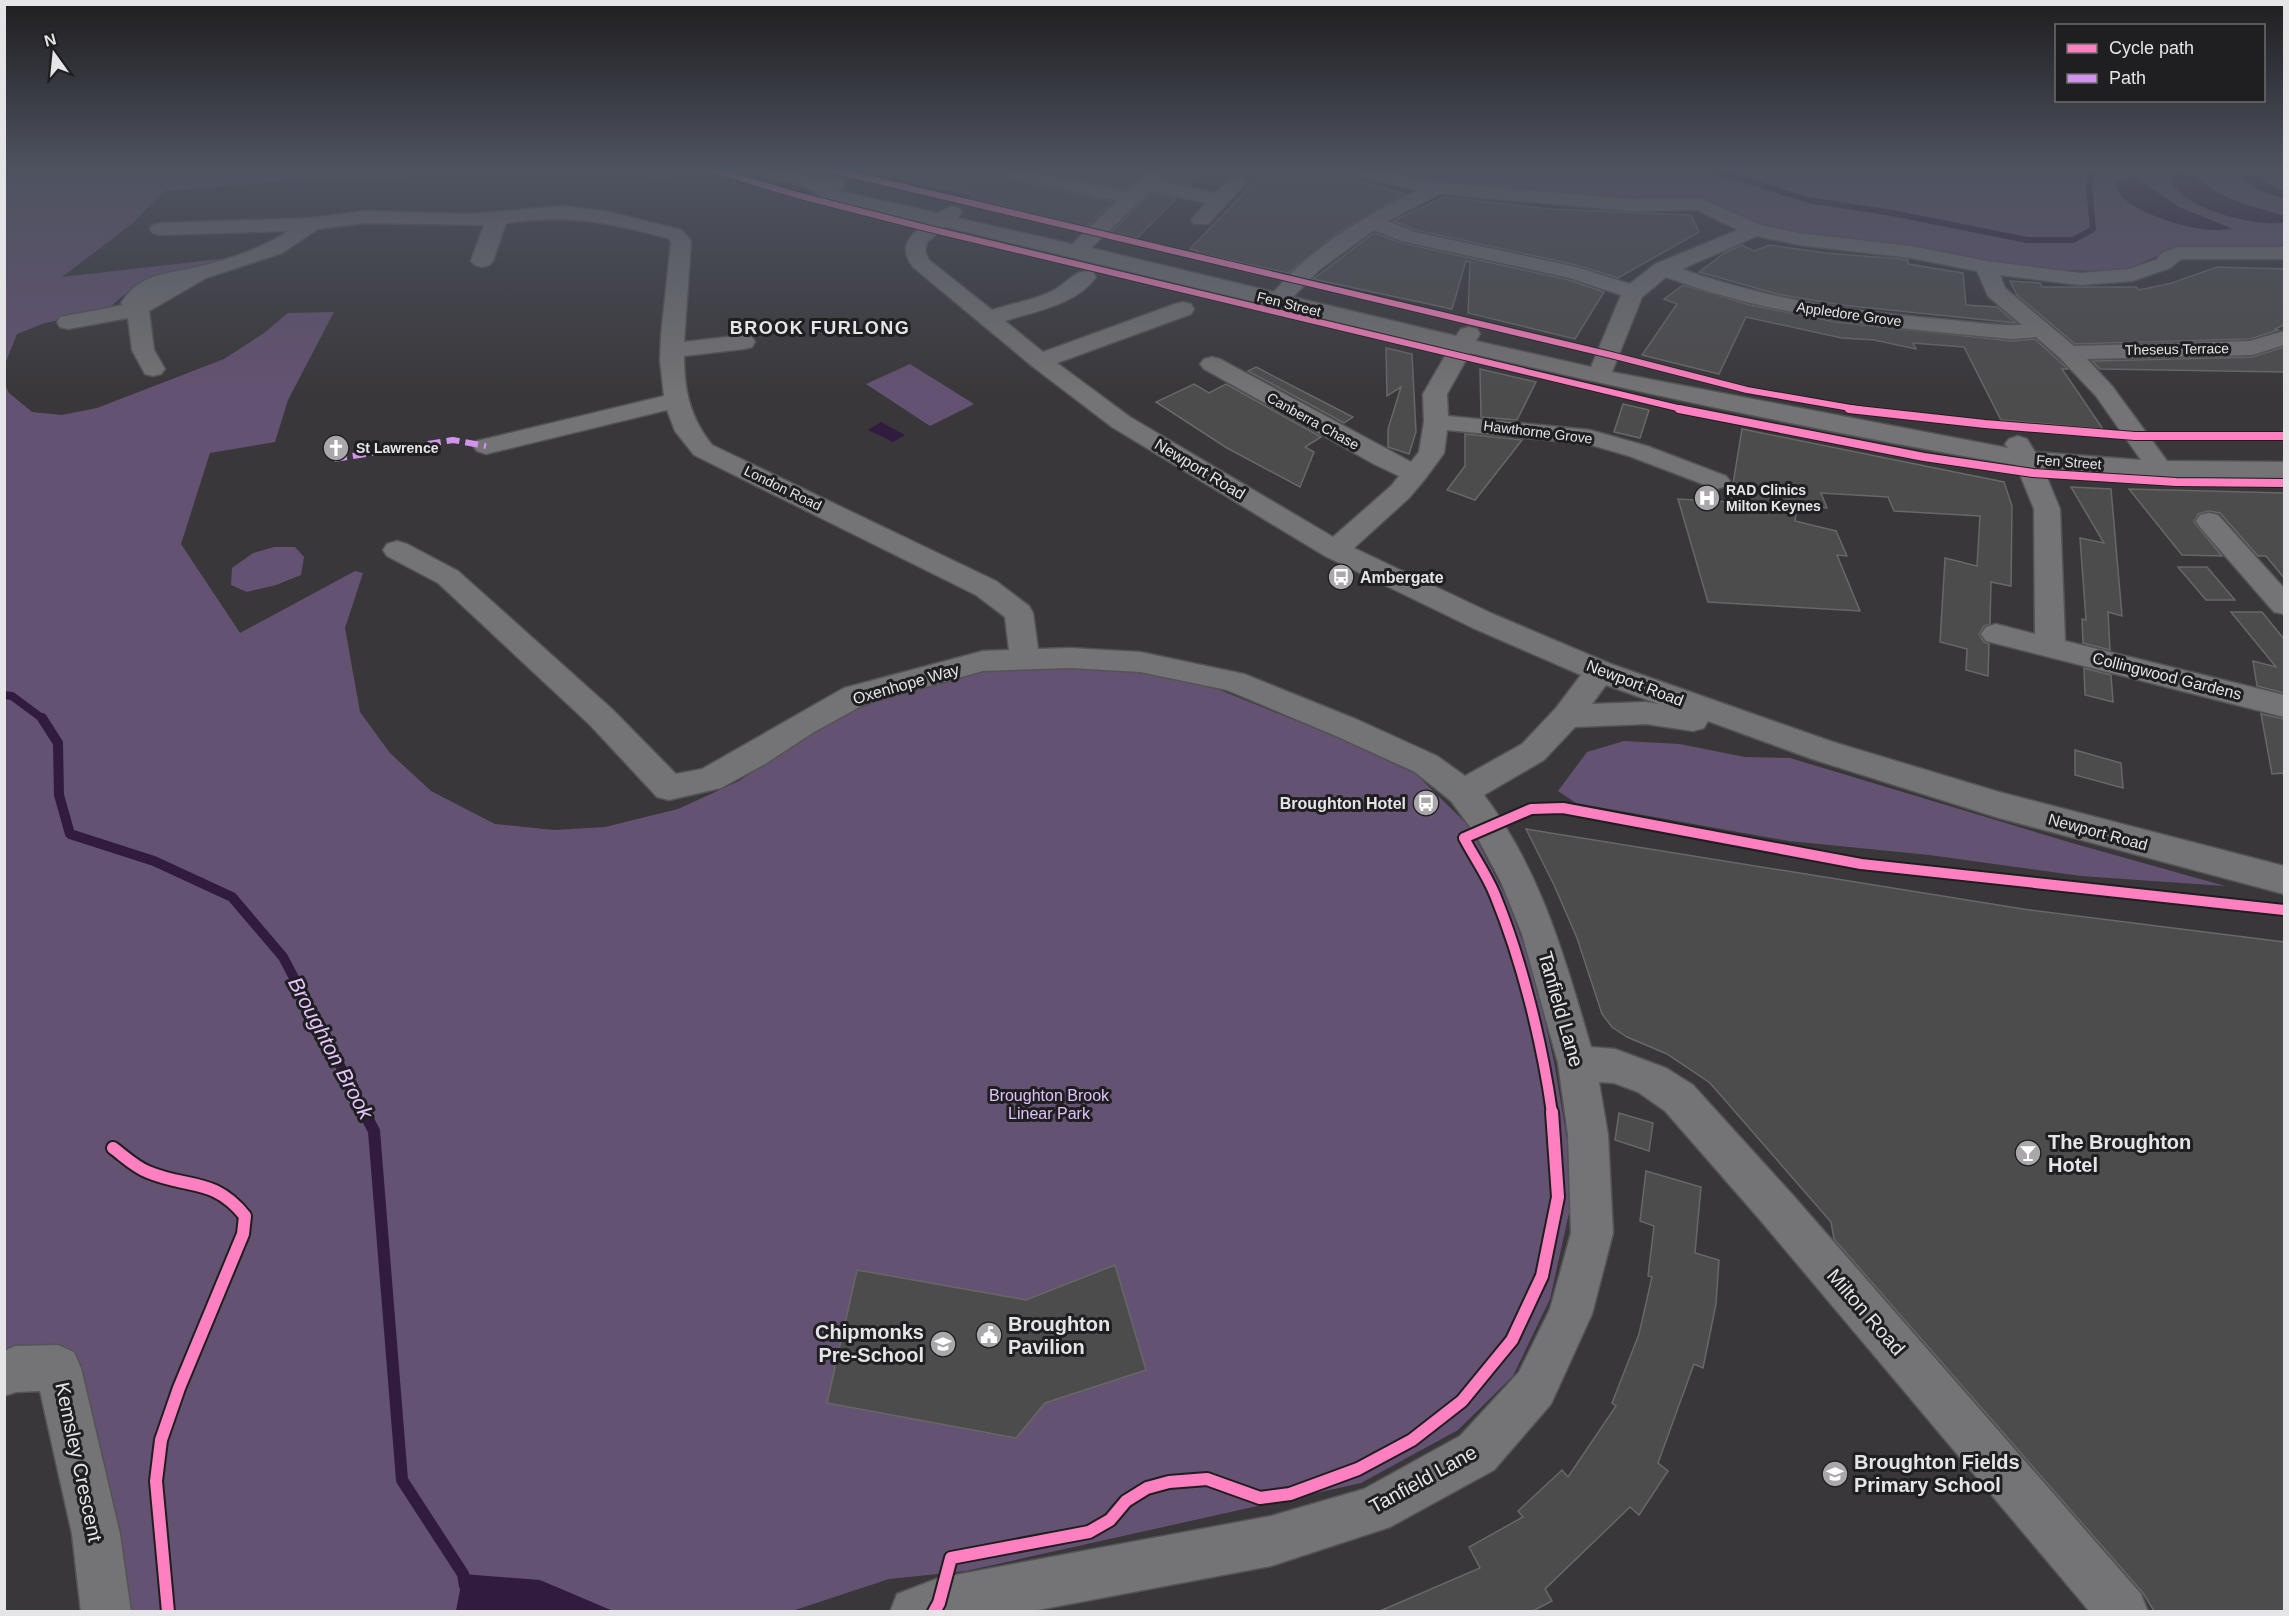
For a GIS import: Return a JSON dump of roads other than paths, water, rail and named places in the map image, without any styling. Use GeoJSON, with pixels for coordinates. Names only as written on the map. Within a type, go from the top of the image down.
{"type":"FeatureCollection","features":[{"type":"Feature","properties":{"kind":"street"},"geometry":{"type":"LineString","coordinates":[[68,322],[138,309],[198,273],[275,249],[283,243]]}},
{"type":"Feature","properties":{"kind":"street"},"geometry":{"type":"LineString","coordinates":[[482,261],[488,243]]}},
{"type":"Feature","properties":{"kind":"street","name":"London Road"},"geometry":{"type":"LineString","coordinates":[[681,243],[673,378],[677,401],[687,429],[703,450],[986,588],[1018,613],[1025,659]]}},
{"type":"Feature","properties":{"kind":"street","name":"Newport Road"},"geometry":{"type":"LineString","coordinates":[[916,243],[915,251],[920,263],[1040,361],[1121,422],[1335,550],[1483,621],[1600,671],[1823,751],[1999,805],[2284,880]]}},
{"type":"Feature","properties":{"kind":"street","name":"Fen Street"},"geometry":{"type":"LineString","coordinates":[[1068,243],[1466,340],[1769,410],[1943,445],[2284,470]]}},
{"type":"Feature","properties":{"kind":"street"},"geometry":{"type":"LineString","coordinates":[[1283,295],[1341,243]]}},
{"type":"Feature","properties":{"kind":"street"},"geometry":{"type":"LineString","coordinates":[[1439,243],[1576,273],[1633,292]]}},
{"type":"Feature","properties":{"kind":"street"},"geometry":{"type":"LineString","coordinates":[[1602,370],[1633,292],[1662,269],[1723,243]]}},
{"type":"Feature","properties":{"kind":"street"},"geometry":{"type":"LineString","coordinates":[[1837,243],[1911,252],[1987,267],[2080,279],[2132,275],[2163,264],[2169,256],[2177,253],[2284,253]]}},
{"type":"Feature","properties":{"kind":"street"},"geometry":{"type":"LineString","coordinates":[[1987,267],[1996,291],[2068,353],[2104,391],[2153,461]]}},
{"type":"Feature","properties":{"kind":"street","name":"Appledore Grove"},"geometry":{"type":"LineString","coordinates":[[1662,269],[1698,284],[1774,303],[1840,316],[2012,332],[2040,330]]}},
{"type":"Feature","properties":{"kind":"street"},"geometry":{"type":"LineString","coordinates":[[988,319],[1062,295],[1085,277]]}},
{"type":"Feature","properties":{"kind":"street"},"geometry":{"type":"LineString","coordinates":[[138,309],[143,350],[153,369]]}},
{"type":"Feature","properties":{"kind":"street"},"geometry":{"type":"LineString","coordinates":[[1040,361],[1183,309]]}},
{"type":"Feature","properties":{"kind":"street","name":"Theseus Terrace"},"geometry":{"type":"LineString","coordinates":[[2068,353],[2252,348],[2284,338]]}},
{"type":"Feature","properties":{"kind":"street"},"geometry":{"type":"LineString","coordinates":[[1335,550],[1400,492],[1431,453],[1436,422],[1435,394],[1466,340]]}},
{"type":"Feature","properties":{"kind":"street"},"geometry":{"type":"LineString","coordinates":[[673,350],[744,342]]}},
{"type":"Feature","properties":{"kind":"street","name":"Canberra Chase"},"geometry":{"type":"LineString","coordinates":[[1212,364],[1383,459],[1416,474]]}},
{"type":"Feature","properties":{"kind":"street"},"geometry":{"type":"LineString","coordinates":[[486,446],[677,401]]}},
{"type":"Feature","properties":{"kind":"street"},"geometry":{"type":"LineString","coordinates":[[602,418],[687,429]]}},
{"type":"Feature","properties":{"kind":"street","name":"Hawthorne Grove"},"geometry":{"type":"LineString","coordinates":[[1436,422],[1590,437],[1633,458],[1717,481]]}},
{"type":"Feature","properties":{"kind":"street"},"geometry":{"type":"LineString","coordinates":[[2022,452],[2047,509],[2050,647]]}},
{"type":"Feature","properties":{"kind":"street","name":"Fen Street"},"geometry":{"type":"LineString","coordinates":[[2153,461],[2284,453]]}},
{"type":"Feature","properties":{"kind":"street"},"geometry":{"type":"LineString","coordinates":[[2209,521],[2273,579],[2284,605]]}},
{"type":"Feature","properties":{"kind":"street","name":"Oxenhope Way"},"geometry":{"type":"LineString","coordinates":[[397,550],[448,578],[601,717],[669,788],[710,779],[754,756],[803,724],[855,696],[983,661],[1070,658],[1140,662],[1233,681],[1417,759],[1462,792]]}},
{"type":"Feature","properties":{"kind":"street","name":"Collingwood Gardens"},"geometry":{"type":"LineString","coordinates":[[1996,634],[2284,706]]}},
{"type":"Feature","properties":{"kind":"street"},"geometry":{"type":"LineString","coordinates":[[1462,792],[1533,752],[1567,716],[1600,671]]}},
{"type":"Feature","properties":{"kind":"street"},"geometry":{"type":"LineString","coordinates":[[1567,716],[1646,713],[1763,729]]}},
{"type":"Feature","properties":{"kind":"street","name":"Tanfield Lane"},"geometry":{"type":"LineString","coordinates":[[940,1608],[1271,1541],[1373,1510],[1477,1453],[1534,1388],[1570,1314],[1592,1233],[1588,1135],[1578,1063],[1540,934],[1518,880],[1488,826],[1462,792]]}},
{"type":"Feature","properties":{"kind":"street","name":"Milton Road"},"geometry":{"type":"LineString","coordinates":[[1578,1063],[1615,1066],[1652,1080],[1680,1098],[2123,1611]]}},
{"type":"Feature","properties":{"kind":"street","name":"Kemsley Crescent"},"geometry":{"type":"LineString","coordinates":[[4,1374],[15,1369],[58,1368],[96,1534],[106,1611]]}},
{"type":"Feature","properties":{"kind":"waterway","name":"Broughton Brook"},"geometry":{"type":"LineString","coordinates":[[4,695],[12,696],[42,718]]}},
{"type":"Feature","properties":{"kind":"waterway","name":"Broughton Brook"},"geometry":{"type":"LineString","coordinates":[[42,718],[58,743],[59,795],[70,834],[154,861],[232,897],[283,957],[365,1113]]}},
{"type":"Feature","properties":{"kind":"waterway","name":"Broughton Brook"},"geometry":{"type":"LineString","coordinates":[[364,1112],[374,1131],[402,1480],[463,1574],[465,1586]]}},
{"type":"Feature","properties":{"kind":"place","name":"St Lawrence"},"geometry":{"type":"Point","coordinates":[336,448]}},
{"type":"Feature","properties":{"kind":"place","name":"RAD Clinics Milton Keynes"},"geometry":{"type":"Point","coordinates":[1707,498]}},
{"type":"Feature","properties":{"kind":"place","name":"Ambergate"},"geometry":{"type":"Point","coordinates":[1341,577]}},
{"type":"Feature","properties":{"kind":"place","name":"Broughton Hotel"},"geometry":{"type":"Point","coordinates":[1426,803]}},
{"type":"Feature","properties":{"kind":"place","name":"The Broughton Hotel"},"geometry":{"type":"Point","coordinates":[2028,1153]}},
{"type":"Feature","properties":{"kind":"place","name":"Broughton Pavilion"},"geometry":{"type":"Point","coordinates":[989,1335]}},
{"type":"Feature","properties":{"kind":"place","name":"Chipmonks Pre-School"},"geometry":{"type":"Point","coordinates":[943,1344]}},
{"type":"Feature","properties":{"kind":"place","name":"Broughton Fields Primary School"},"geometry":{"type":"Point","coordinates":[1835,1474]}},
{"type":"Feature","properties":{"kind":"district","name":"BROOK FURLONG"},"geometry":{"type":"Point","coordinates":[820,328]}},
{"type":"Feature","properties":{"kind":"park label","name":"Broughton Brook Linear Park"},"geometry":{"type":"Point","coordinates":[1049,1104]}}]}
